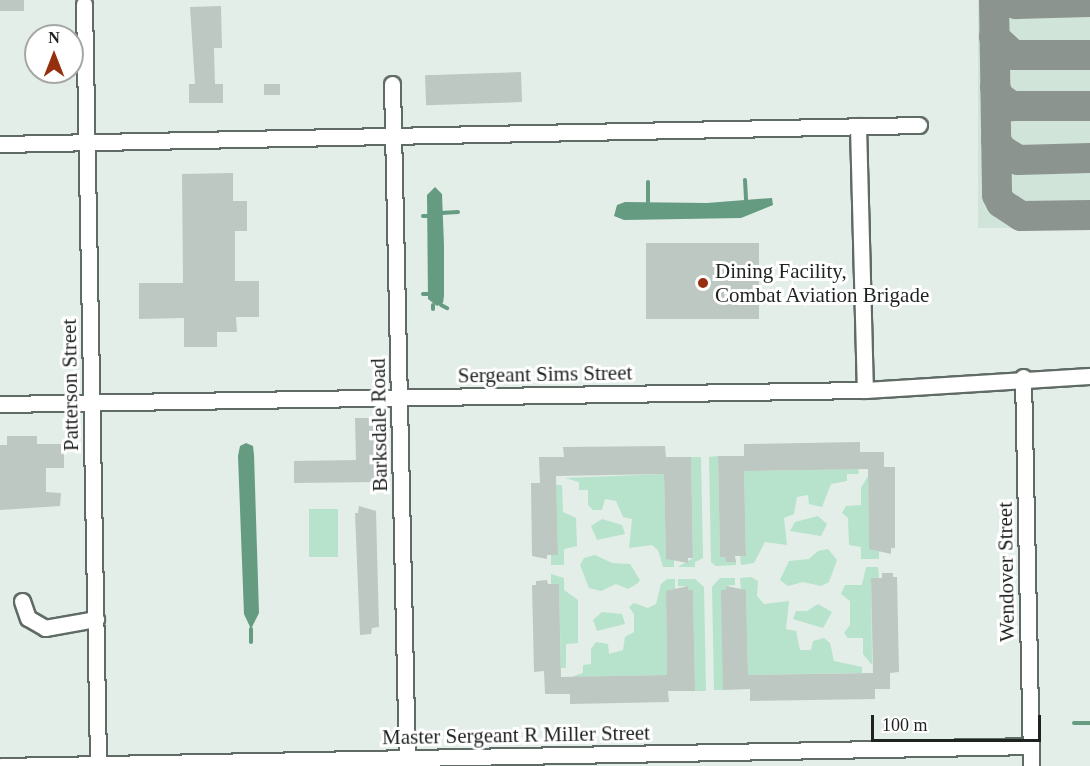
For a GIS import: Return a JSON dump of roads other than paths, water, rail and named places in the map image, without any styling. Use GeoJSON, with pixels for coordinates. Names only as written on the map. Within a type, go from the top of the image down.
{"type":"FeatureCollection","features":[{"type":"Feature","properties":{"kind":"street","name":"Patterson Street"},"geometry":{"type":"LineString","coordinates":[[84,4],[98,764]]}},
{"type":"Feature","properties":{"kind":"street","name":"Barksdale Road"},"geometry":{"type":"LineString","coordinates":[[392,84],[407,762]]}},
{"type":"Feature","properties":{"kind":"street"},"geometry":{"type":"LineString","coordinates":[[0,144],[919,125]]}},
{"type":"Feature","properties":{"kind":"street"},"geometry":{"type":"LineString","coordinates":[[858,126],[865,390]]}},
{"type":"Feature","properties":{"kind":"street","name":"Sergeant Sims Street"},"geometry":{"type":"LineString","coordinates":[[0,404],[865,390],[1023,377],[1090,376]]}},
{"type":"Feature","properties":{"kind":"street","name":"Wendover Street"},"geometry":{"type":"LineString","coordinates":[[1023,377],[1031,766]]}},
{"type":"Feature","properties":{"kind":"street"},"geometry":{"type":"LineString","coordinates":[[22,601],[28,618],[45,628],[96,619]]}},
{"type":"Feature","properties":{"kind":"street","name":"Master Sergeant R Miller Street"},"geometry":{"type":"LineString","coordinates":[[1,766],[407,762],[1031,746]]}},
{"type":"Feature","properties":{"kind":"waterway"},"geometry":{"type":"LineString","coordinates":[[745,180],[746,200]]}},
{"type":"Feature","properties":{"kind":"waterway"},"geometry":{"type":"LineString","coordinates":[[648,182],[648,202]]}},
{"type":"Feature","properties":{"kind":"waterway"},"geometry":{"type":"LineString","coordinates":[[441,213],[458,212]]}},
{"type":"Feature","properties":{"kind":"waterway"},"geometry":{"type":"LineString","coordinates":[[423,216],[428,216]]}},
{"type":"Feature","properties":{"kind":"waterway"},"geometry":{"type":"LineString","coordinates":[[423,294],[428,294]]}},
{"type":"Feature","properties":{"kind":"waterway"},"geometry":{"type":"LineString","coordinates":[[441,305],[447,308]]}},
{"type":"Feature","properties":{"kind":"waterway"},"geometry":{"type":"LineString","coordinates":[[251,629],[251,642]]}},
{"type":"Feature","properties":{"kind":"waterway"},"geometry":{"type":"LineString","coordinates":[[1074,723],[1090,723]]}},
{"type":"Feature","properties":{"kind":"place","name":"Dining Facility, Combat Aviation Brigade"},"geometry":{"type":"Point","coordinates":[703,283]}}]}
